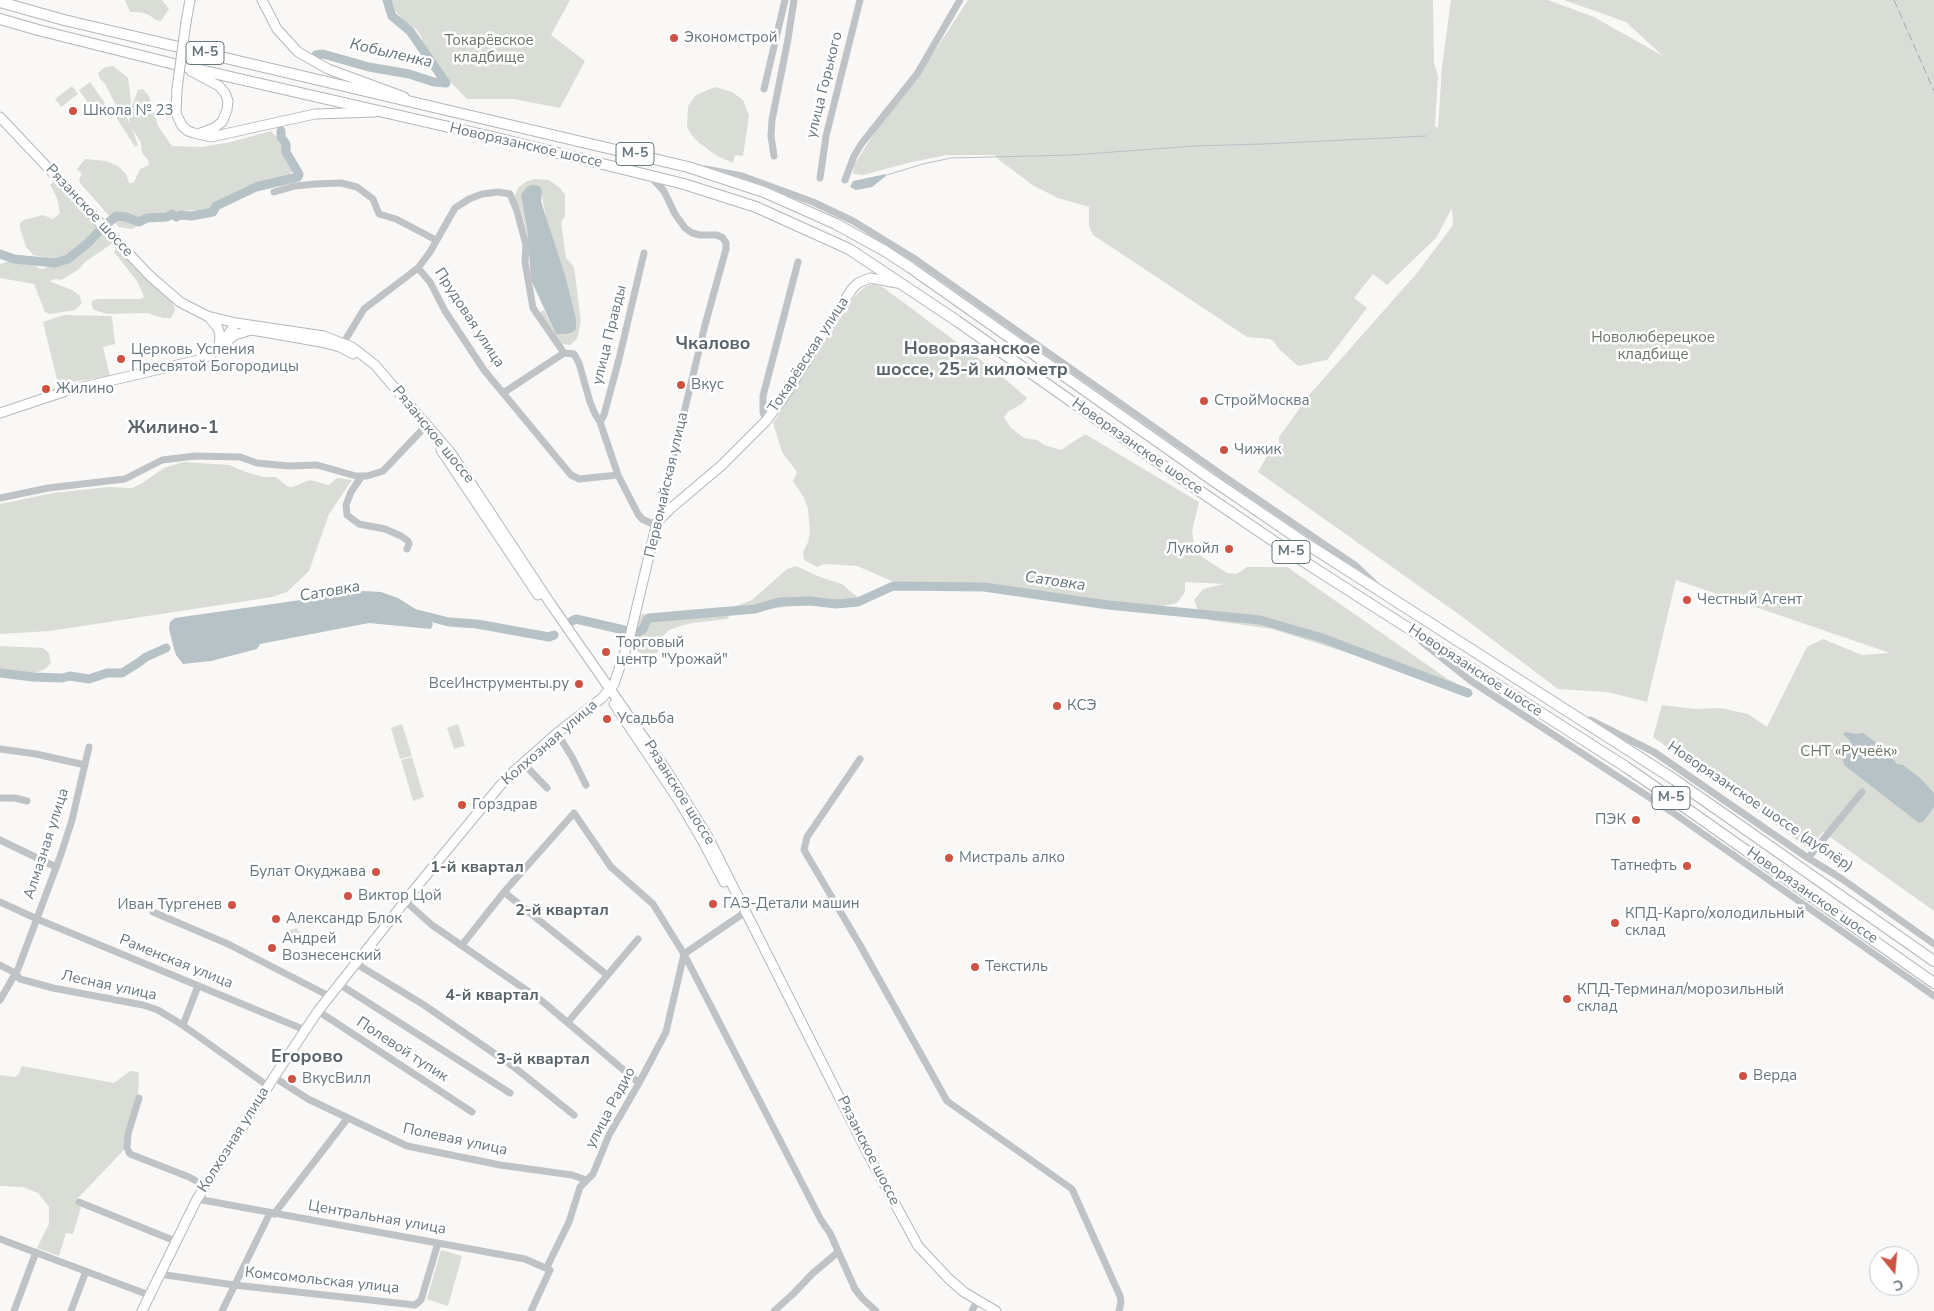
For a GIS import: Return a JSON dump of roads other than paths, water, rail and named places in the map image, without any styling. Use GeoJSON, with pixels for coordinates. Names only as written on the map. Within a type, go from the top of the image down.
{"type":"FeatureCollection","features":[{"type":"Feature","properties":{"kind":"highway","name":"Новорязанское шоссе"},"geometry":{"type":"LineString","coordinates":[[0,2],[64,20],[411,100],[688,167],[792,203],[885,251],[959,301],[1208,478],[1675,780],[1934,961]]}},
{"type":"Feature","properties":{"kind":"highway","name":"М-5"},"geometry":{"type":"LineString","coordinates":[[0,19],[38,30]]}},
{"type":"Feature","properties":{"kind":"highway","name":"Новорязанское шоссе"},"geometry":{"type":"LineString","coordinates":[[38,30],[174,64],[684,184],[756,207],[849,249],[906,286],[1182,479],[1400,624],[1633,772],[1756,856],[1934,983]]}},
{"type":"Feature","properties":{"kind":"main road"},"geometry":{"type":"LineString","coordinates":[[190,0],[175,105],[178,120],[188,131],[194,134],[218,136],[315,114],[380,112]]}},
{"type":"Feature","properties":{"kind":"main road"},"geometry":{"type":"LineString","coordinates":[[262,0],[272,22],[286,41],[312,61],[411,100]]}},
{"type":"Feature","properties":{"kind":"main road","name":"Новорязанское шоссе"},"geometry":{"type":"LineString","coordinates":[[0,23],[38,30]]}},
{"type":"Feature","properties":{"kind":"main road"},"geometry":{"type":"LineString","coordinates":[[174,64],[213,81],[222,89],[227,97],[227,110],[222,122],[208,131],[194,134]]}},
{"type":"Feature","properties":{"kind":"main road","name":"Рязанское шоссе"},"geometry":{"type":"LineString","coordinates":[[0,117],[109,232],[180,302],[207,316],[236,323],[324,336],[352,346],[375,365],[451,453],[608,691],[702,840],[905,1236],[924,1262],[946,1284],[974,1308],[985,1311]]}},
{"type":"Feature","properties":{"kind":"main road","name":"Токарёвская улица"},"geometry":{"type":"LineString","coordinates":[[657,524],[670,509],[722,465],[766,421],[783,398],[852,289],[863,280],[877,278],[906,286]]}},
{"type":"Feature","properties":{"kind":"main road"},"geometry":{"type":"LineString","coordinates":[[207,316],[218,328],[220,335],[218,349]]}},
{"type":"Feature","properties":{"kind":"main road"},"geometry":{"type":"LineString","coordinates":[[218,349],[236,323]]}},
{"type":"Feature","properties":{"kind":"main road","name":"Рязанское шоссе"},"geometry":{"type":"LineString","coordinates":[[236,323],[251,330],[321,342],[349,351],[373,372],[446,456],[545,606],[665,768],[708,837],[869,1156],[910,1233],[928,1258],[949,1280],[964,1292],[996,1311]]}},
{"type":"Feature","properties":{"kind":"main road"},"geometry":{"type":"LineString","coordinates":[[0,413],[66,392],[190,364],[203,359],[235,335],[251,330]]}},
{"type":"Feature","properties":{"kind":"main road","name":"Первомайская улица"},"geometry":{"type":"LineString","coordinates":[[608,691],[617,678],[629,640],[657,524]]}},
{"type":"Feature","properties":{"kind":"main road","name":"Колхозная улица"},"geometry":{"type":"LineString","coordinates":[[142,1311],[197,1199],[268,1086],[329,996],[475,814],[523,763],[608,691]]}},
{"type":"Feature","properties":{"kind":"street"},"geometry":{"type":"LineString","coordinates":[[764,89],[785,0]]}},
{"type":"Feature","properties":{"kind":"street"},"geometry":{"type":"LineString","coordinates":[[774,156],[771,136],[772,120],[794,0]]}},
{"type":"Feature","properties":{"kind":"street","name":"улица Горького"},"geometry":{"type":"LineString","coordinates":[[820,178],[826,136],[860,0]]}},
{"type":"Feature","properties":{"kind":"street"},"geometry":{"type":"LineString","coordinates":[[845,180],[854,156],[862,143],[916,74],[960,0]]}},
{"type":"Feature","properties":{"kind":"street","name":"Первомайская улица"},"geometry":{"type":"LineString","coordinates":[[650,176],[664,191],[674,214],[685,228],[692,233],[700,235],[717,235],[723,238],[726,243],[657,524]]}},
{"type":"Feature","properties":{"kind":"street"},"geometry":{"type":"LineString","coordinates":[[274,192],[295,186],[315,184],[341,183],[357,187],[373,199],[379,214],[396,219],[436,240]]}},
{"type":"Feature","properties":{"kind":"street"},"geometry":{"type":"LineString","coordinates":[[418,268],[455,208],[469,199],[482,194],[510,194],[526,245],[525,262],[533,308],[564,353]]}},
{"type":"Feature","properties":{"kind":"street","name":"улица Правды"},"geometry":{"type":"LineString","coordinates":[[600,422],[604,415],[619,359],[644,253]]}},
{"type":"Feature","properties":{"kind":"street"},"geometry":{"type":"LineString","coordinates":[[766,421],[763,412],[762,396],[798,262]]}},
{"type":"Feature","properties":{"kind":"street","name":"Прудовая улица"},"geometry":{"type":"LineString","coordinates":[[344,342],[364,309],[418,268],[430,282],[445,311],[484,370],[571,475],[579,479],[618,475]]}},
{"type":"Feature","properties":{"kind":"street"},"geometry":{"type":"LineString","coordinates":[[503,393],[564,353],[574,354],[618,475],[640,517],[657,524]]}},
{"type":"Feature","properties":{"kind":"street"},"geometry":{"type":"LineString","coordinates":[[0,498],[48,488],[125,479],[162,460],[196,456],[240,457],[258,463],[289,466],[317,465],[361,476],[378,474],[383,472],[423,428]]}},
{"type":"Feature","properties":{"kind":"street"},"geometry":{"type":"LineString","coordinates":[[361,476],[351,492],[346,505],[347,515],[359,524],[385,529],[401,536],[408,541],[407,549]]}},
{"type":"Feature","properties":{"kind":"street"},"geometry":{"type":"LineString","coordinates":[[1400,624],[1471,681],[1672,812],[1934,996]]}},
{"type":"Feature","properties":{"kind":"street","name":"Новорязанское шоссе (дублёр)"},"geometry":{"type":"LineString","coordinates":[[1562,707],[1654,752],[1808,858],[1842,879],[1934,944]]}},
{"type":"Feature","properties":{"kind":"street"},"geometry":{"type":"LineString","coordinates":[[557,733],[586,785]]}},
{"type":"Feature","properties":{"kind":"street","name":"Алмазная улица"},"geometry":{"type":"LineString","coordinates":[[15,973],[37,920],[72,820],[90,747]]}},
{"type":"Feature","properties":{"kind":"street"},"geometry":{"type":"LineString","coordinates":[[0,749],[36,754],[85,765]]}},
{"type":"Feature","properties":{"kind":"street"},"geometry":{"type":"LineString","coordinates":[[860,760],[807,837],[804,850],[860,945],[947,1101],[1072,1189],[1120,1296],[1119,1311]]}},
{"type":"Feature","properties":{"kind":"street"},"geometry":{"type":"LineString","coordinates":[[523,763],[547,788]]}},
{"type":"Feature","properties":{"kind":"street"},"geometry":{"type":"LineString","coordinates":[[1808,858],[1862,792]]}},
{"type":"Feature","properties":{"kind":"street"},"geometry":{"type":"LineString","coordinates":[[0,798],[15,798],[27,801]]}},
{"type":"Feature","properties":{"kind":"street"},"geometry":{"type":"LineString","coordinates":[[462,945],[504,892],[574,813],[611,867],[652,904],[684,954],[821,1220],[830,1233],[855,1289],[876,1311]]}},
{"type":"Feature","properties":{"kind":"street"},"geometry":{"type":"LineString","coordinates":[[0,840],[56,867]]}},
{"type":"Feature","properties":{"kind":"street"},"geometry":{"type":"LineString","coordinates":[[504,892],[607,975]]}},
{"type":"Feature","properties":{"kind":"street"},"geometry":{"type":"LineString","coordinates":[[405,901],[432,925],[542,1001],[640,1083]]}},
{"type":"Feature","properties":{"kind":"street","name":"Раменская улица"},"geometry":{"type":"LineString","coordinates":[[0,902],[37,920],[305,1030]]}},
{"type":"Feature","properties":{"kind":"street"},"geometry":{"type":"LineString","coordinates":[[153,912],[228,944],[329,996]]}},
{"type":"Feature","properties":{"kind":"street"},"geometry":{"type":"LineString","coordinates":[[684,954],[741,915]]}},
{"type":"Feature","properties":{"kind":"street"},"geometry":{"type":"LineString","coordinates":[[568,1022],[638,939]]}},
{"type":"Feature","properties":{"kind":"street","name":"улица Радио"},"geometry":{"type":"LineString","coordinates":[[531,1311],[569,1222],[580,1187],[593,1174],[609,1135],[640,1083],[666,1032],[684,954]]}},
{"type":"Feature","properties":{"kind":"street"},"geometry":{"type":"LineString","coordinates":[[355,963],[424,1005],[514,1067],[574,1115]]}},
{"type":"Feature","properties":{"kind":"street","name":"Лесная улица"},"geometry":{"type":"LineString","coordinates":[[0,965],[15,973],[20,979],[53,988],[143,1005],[158,1010],[183,1025],[268,1086]]}},
{"type":"Feature","properties":{"kind":"street"},"geometry":{"type":"LineString","coordinates":[[0,1000],[15,973]]}},
{"type":"Feature","properties":{"kind":"street"},"geometry":{"type":"LineString","coordinates":[[339,984],[510,1093]]}},
{"type":"Feature","properties":{"kind":"street"},"geometry":{"type":"LineString","coordinates":[[183,1025],[198,986]]}},
{"type":"Feature","properties":{"kind":"street","name":"Полевой тупик"},"geometry":{"type":"LineString","coordinates":[[318,1011],[472,1112]]}},
{"type":"Feature","properties":{"kind":"street","name":"Полевая улица"},"geometry":{"type":"LineString","coordinates":[[274,1077],[308,1099],[407,1146],[500,1165],[572,1175],[586,1180]]}},
{"type":"Feature","properties":{"kind":"street"},"geometry":{"type":"LineString","coordinates":[[139,1098],[128,1134],[127,1148],[130,1154],[177,1172],[205,1186]]}},
{"type":"Feature","properties":{"kind":"street"},"geometry":{"type":"LineString","coordinates":[[222,1311],[272,1213],[347,1119]]}},
{"type":"Feature","properties":{"kind":"street","name":"Центральная улица"},"geometry":{"type":"LineString","coordinates":[[197,1199],[525,1259],[548,1268]]}},
{"type":"Feature","properties":{"kind":"street"},"geometry":{"type":"LineString","coordinates":[[79,1202],[175,1241]]}},
{"type":"Feature","properties":{"kind":"street"},"geometry":{"type":"LineString","coordinates":[[0,1238],[149,1295]]}},
{"type":"Feature","properties":{"kind":"street","name":"Комсомольская улица"},"geometry":{"type":"LineString","coordinates":[[159,1274],[234,1285],[415,1305],[421,1300],[438,1243]]}},
{"type":"Feature","properties":{"kind":"street"},"geometry":{"type":"LineString","coordinates":[[14,1311],[36,1252]]}},
{"type":"Feature","properties":{"kind":"street"},"geometry":{"type":"LineString","coordinates":[[774,1311],[838,1252]]}},
{"type":"Feature","properties":{"kind":"street"},"geometry":{"type":"LineString","coordinates":[[71,1311],[86,1271]]}},
{"type":"Feature","properties":{"kind":"waterway","name":"Кобыленка"},"geometry":{"type":"LineString","coordinates":[[316,55],[323,54],[369,67],[446,83],[410,31],[392,16],[387,0]]}},
{"type":"Feature","properties":{"kind":"waterway","name":"Кобыленка"},"geometry":{"type":"LineString","coordinates":[[0,254],[14,259],[55,263],[68,259],[116,216],[126,217],[139,222],[147,218],[167,217],[172,214],[176,217],[213,212],[216,206],[256,187],[298,177],[299,174],[286,152],[286,144],[281,137],[281,131]]}},
{"type":"Feature","properties":{"kind":"waterway"},"geometry":{"type":"LineString","coordinates":[[887,175],[951,158],[1073,155],[1193,146],[1426,136]]}},
{"type":"Feature","properties":{"kind":"waterway","name":"Сатовка"},"geometry":{"type":"LineString","coordinates":[[637,633],[643,629],[650,618],[755,609],[779,602],[810,601],[836,604],[858,602],[893,586],[984,587],[1108,605],[1260,620],[1322,638],[1468,693]]}},
{"type":"Feature","properties":{"kind":"waterway","name":"Сатовка"},"geometry":{"type":"LineString","coordinates":[[417,614],[449,622],[477,624],[549,637],[554,635]]}},
{"type":"Feature","properties":{"kind":"waterway","name":"Сатовка"},"geometry":{"type":"LineString","coordinates":[[572,621],[576,619],[624,630]]}},
{"type":"Feature","properties":{"kind":"waterway","name":"Сатовка"},"geometry":{"type":"LineString","coordinates":[[0,673],[33,677],[62,678],[70,676],[89,679],[107,673],[122,673],[146,657],[166,648]]}},
{"type":"Feature","properties":{"kind":"railway"},"geometry":{"type":"LineString","coordinates":[[1894,0],[1934,91]]}},
{"type":"Feature","properties":{"kind":"place","name":"Экономстрой"},"geometry":{"type":"Point","coordinates":[674,38]}},
{"type":"Feature","properties":{"kind":"place","name":"Школа № 23"},"geometry":{"type":"Point","coordinates":[73,111]}},
{"type":"Feature","properties":{"kind":"place","name":"Церковь Успения Пресвятой Богородицы"},"geometry":{"type":"Point","coordinates":[121,359]}},
{"type":"Feature","properties":{"kind":"place","name":"Вкус"},"geometry":{"type":"Point","coordinates":[681,385]}},
{"type":"Feature","properties":{"kind":"place","name":"Жилино"},"geometry":{"type":"Point","coordinates":[46,389]}},
{"type":"Feature","properties":{"kind":"place","name":"СтройМосква"},"geometry":{"type":"Point","coordinates":[1204,401]}},
{"type":"Feature","properties":{"kind":"place","name":"Чижик"},"geometry":{"type":"Point","coordinates":[1224,450]}},
{"type":"Feature","properties":{"kind":"place","name":"Лукойл"},"geometry":{"type":"Point","coordinates":[1229,549]}},
{"type":"Feature","properties":{"kind":"place","name":"Честный Агент"},"geometry":{"type":"Point","coordinates":[1687,600]}},
{"type":"Feature","properties":{"kind":"place","name":"Торговый центр \"Урожай\""},"geometry":{"type":"Point","coordinates":[606,652]}},
{"type":"Feature","properties":{"kind":"place","name":"ВсеИнструменты.ру"},"geometry":{"type":"Point","coordinates":[579,684]}},
{"type":"Feature","properties":{"kind":"place","name":"КСЭ"},"geometry":{"type":"Point","coordinates":[1057,706]}},
{"type":"Feature","properties":{"kind":"place","name":"Усадьба"},"geometry":{"type":"Point","coordinates":[607,719]}},
{"type":"Feature","properties":{"kind":"place","name":"Горздрав"},"geometry":{"type":"Point","coordinates":[462,805]}},
{"type":"Feature","properties":{"kind":"place","name":"ПЭК"},"geometry":{"type":"Point","coordinates":[1636,820]}},
{"type":"Feature","properties":{"kind":"place","name":"Мистраль алко"},"geometry":{"type":"Point","coordinates":[949,858]}},
{"type":"Feature","properties":{"kind":"place","name":"Татнефть"},"geometry":{"type":"Point","coordinates":[1687,866]}},
{"type":"Feature","properties":{"kind":"place","name":"Булат Окуджава"},"geometry":{"type":"Point","coordinates":[376,872]}},
{"type":"Feature","properties":{"kind":"place","name":"Виктор Цой"},"geometry":{"type":"Point","coordinates":[348,896]}},
{"type":"Feature","properties":{"kind":"place","name":"ГАЗ-Детали машин"},"geometry":{"type":"Point","coordinates":[713,904]}},
{"type":"Feature","properties":{"kind":"place","name":"Иван Тургенев"},"geometry":{"type":"Point","coordinates":[232,905]}},
{"type":"Feature","properties":{"kind":"place","name":"Александр Блок"},"geometry":{"type":"Point","coordinates":[276,919]}},
{"type":"Feature","properties":{"kind":"place","name":"КПД-Карго/холодильный склад"},"geometry":{"type":"Point","coordinates":[1615,923]}},
{"type":"Feature","properties":{"kind":"place","name":"Андрей Вознесенский"},"geometry":{"type":"Point","coordinates":[272,948]}},
{"type":"Feature","properties":{"kind":"place","name":"Текстиль"},"geometry":{"type":"Point","coordinates":[975,967]}},
{"type":"Feature","properties":{"kind":"place","name":"КПД-Терминал/морозильный склад"},"geometry":{"type":"Point","coordinates":[1567,999]}},
{"type":"Feature","properties":{"kind":"place","name":"Верда"},"geometry":{"type":"Point","coordinates":[1743,1076]}},
{"type":"Feature","properties":{"kind":"place","name":"ВкусВилл"},"geometry":{"type":"Point","coordinates":[292,1079]}},
{"type":"Feature","properties":{"kind":"district","name":"Чкалово"},"geometry":{"type":"Point","coordinates":[713,345]}},
{"type":"Feature","properties":{"kind":"district","name":"Новорязанское шоссе, 25-й километр"},"geometry":{"type":"Point","coordinates":[972,360]}},
{"type":"Feature","properties":{"kind":"district","name":"Жилино-1"},"geometry":{"type":"Point","coordinates":[173,429]}},
{"type":"Feature","properties":{"kind":"district","name":"1-й квартал"},"geometry":{"type":"Point","coordinates":[477,868]}},
{"type":"Feature","properties":{"kind":"district","name":"2-й квартал"},"geometry":{"type":"Point","coordinates":[562,911]}},
{"type":"Feature","properties":{"kind":"district","name":"4-й квартал"},"geometry":{"type":"Point","coordinates":[492,996]}},
{"type":"Feature","properties":{"kind":"district","name":"Егорово"},"geometry":{"type":"Point","coordinates":[307,1058]}},
{"type":"Feature","properties":{"kind":"district","name":"3-й квартал"},"geometry":{"type":"Point","coordinates":[543,1060]}},
{"type":"Feature","properties":{"kind":"park label","name":"Токарёвское кладбище"},"geometry":{"type":"Point","coordinates":[489,50]}},
{"type":"Feature","properties":{"kind":"park label","name":"Новолюберецкое кладбище"},"geometry":{"type":"Point","coordinates":[1653,346]}},
{"type":"Feature","properties":{"kind":"park label","name":"СНТ «Ручеёк»"},"geometry":{"type":"Point","coordinates":[1849,752]}}]}
